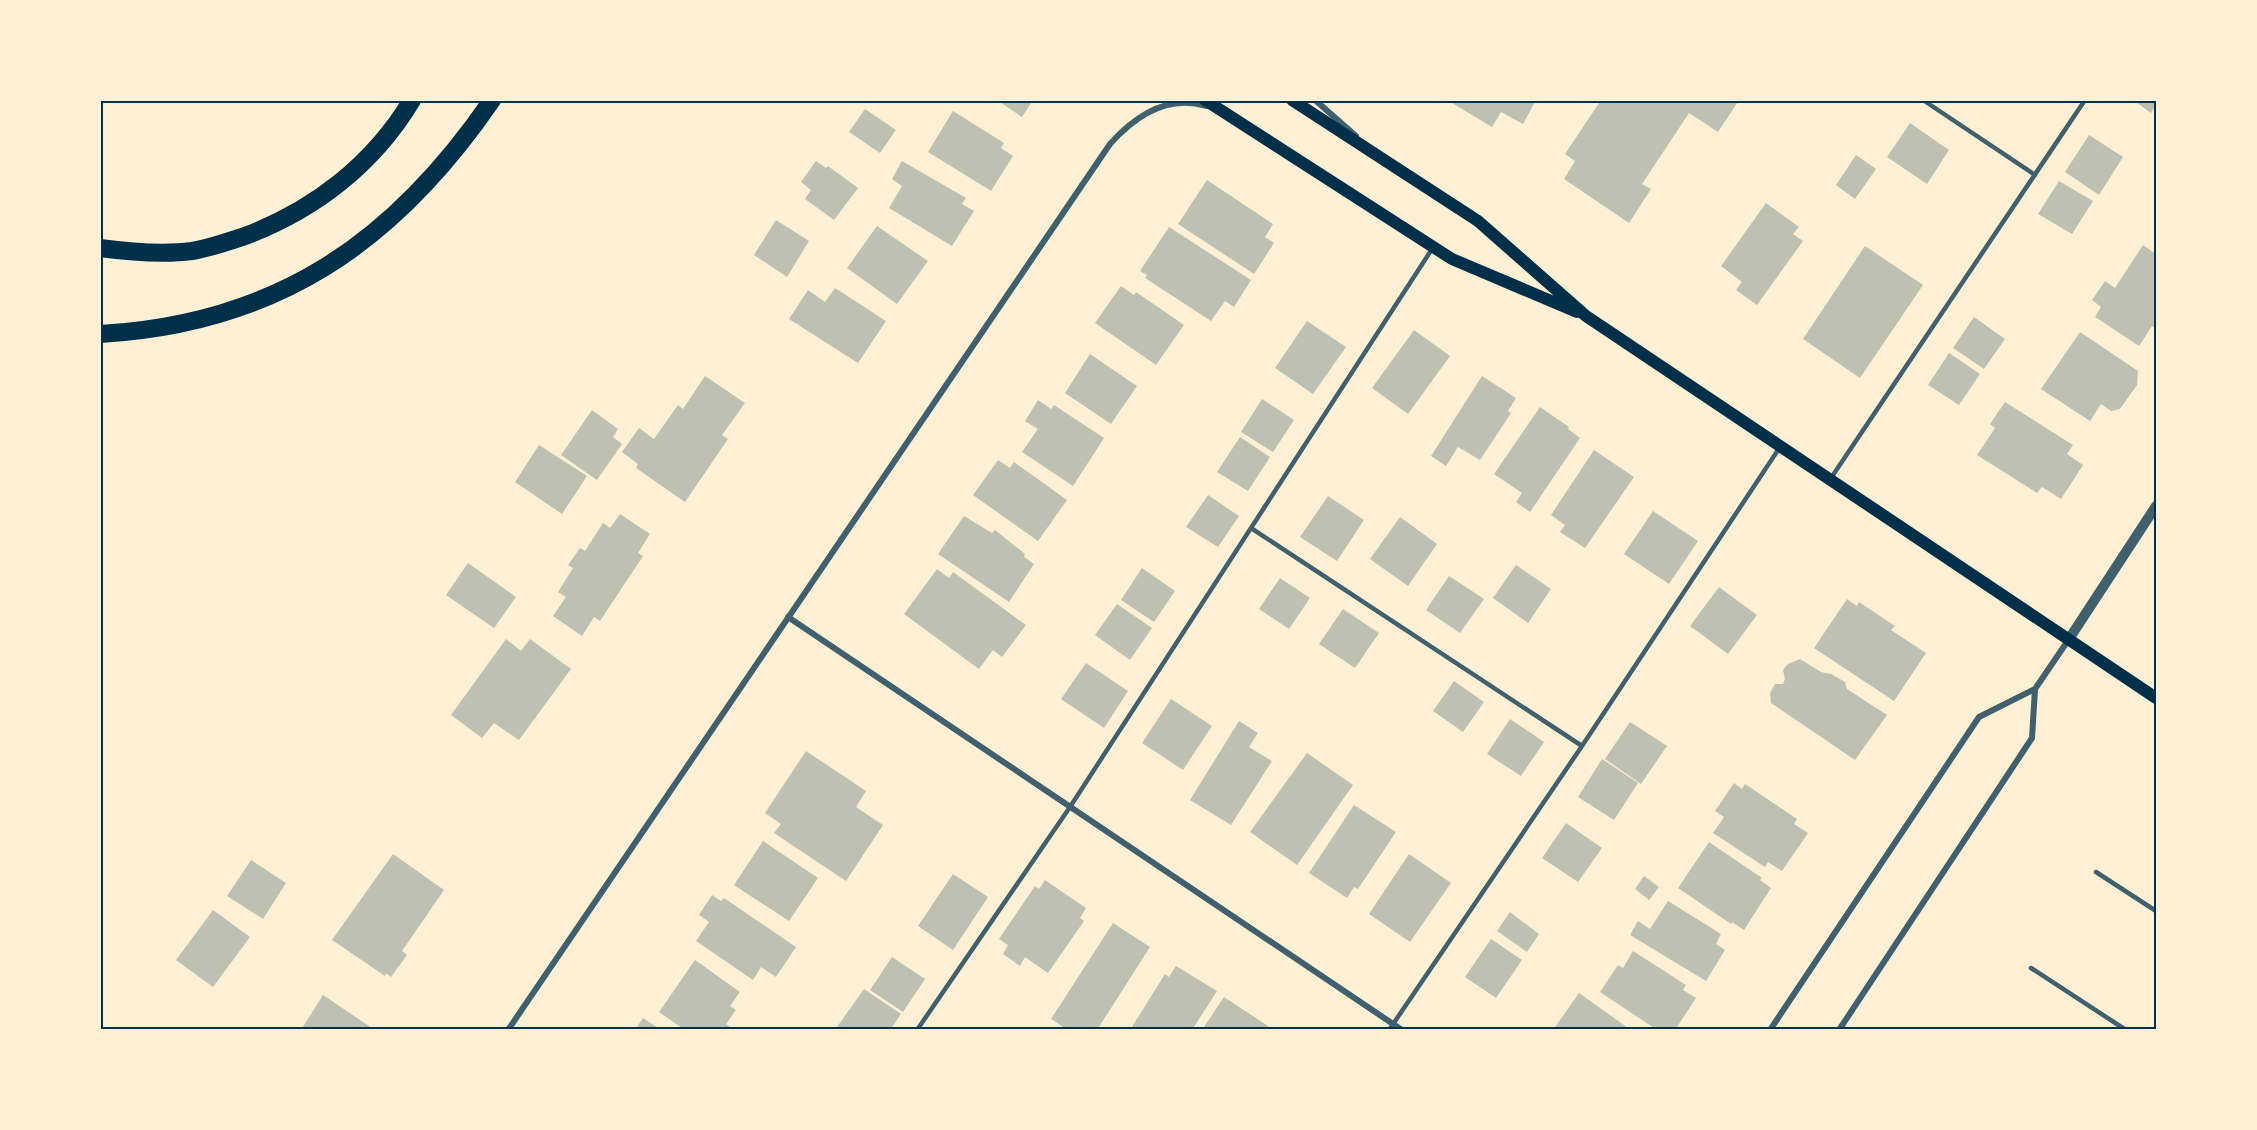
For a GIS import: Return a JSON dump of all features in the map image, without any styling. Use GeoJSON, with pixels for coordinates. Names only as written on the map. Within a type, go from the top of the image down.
{"type":"FeatureCollection","features":[{"type":"Feature","properties":{"kind":"highway"},"geometry":{"type":"LineString","coordinates":[[100,248],[160,253],[191,251],[224,243],[276,224],[306,208],[344,181],[382,141],[412,100]]}},
{"type":"Feature","properties":{"kind":"highway"},"geometry":{"type":"LineString","coordinates":[[100,334],[136,332],[200,321],[264,299],[318,271],[384,225],[455,150],[492,100]]}},
{"type":"Feature","properties":{"kind":"main road"},"geometry":{"type":"LineString","coordinates":[[1204,100],[1452,259],[1586,316]]}},
{"type":"Feature","properties":{"kind":"main road"},"geometry":{"type":"LineString","coordinates":[[1292,100],[1478,221],[1586,316],[2157,698]]}},
{"type":"Feature","properties":{"kind":"street"},"geometry":{"type":"LineString","coordinates":[[1315,100],[1374,153]]}},
{"type":"Feature","properties":{"kind":"street"},"geometry":{"type":"LineString","coordinates":[[508,1029],[1110,144],[1121,131],[1145,113],[1162,105],[1179,102],[1204,105],[1221,111]]}},
{"type":"Feature","properties":{"kind":"street"},"geometry":{"type":"LineString","coordinates":[[1770,1029],[1979,717],[2035,689],[2157,506]]}},
{"type":"Feature","properties":{"kind":"street"},"geometry":{"type":"LineString","coordinates":[[788,617],[1391,1026],[1402,1029]]}},
{"type":"Feature","properties":{"kind":"street"},"geometry":{"type":"LineString","coordinates":[[1839,1029],[2032,738],[2035,689]]}},
{"type":"Feature","properties":{"kind":"lane"},"geometry":{"type":"LineString","coordinates":[[1923,100],[2035,175]]}},
{"type":"Feature","properties":{"kind":"lane"},"geometry":{"type":"LineString","coordinates":[[1830,480],[2085,100]]}},
{"type":"Feature","properties":{"kind":"lane"},"geometry":{"type":"LineString","coordinates":[[917,1029],[1070,807],[1434,247]]}},
{"type":"Feature","properties":{"kind":"lane"},"geometry":{"type":"LineString","coordinates":[[1391,1026],[1582,746],[1780,447]]}},
{"type":"Feature","properties":{"kind":"lane"},"geometry":{"type":"LineString","coordinates":[[1251,528],[1582,746]]}},
{"type":"Feature","properties":{"kind":"lane"},"geometry":{"type":"LineString","coordinates":[[2096,872],[2157,911]]}},
{"type":"Feature","properties":{"kind":"lane"},"geometry":{"type":"LineString","coordinates":[[2031,968],[2126,1029]]}},
{"type":"Feature","properties":{"kind":"building"},"geometry":{"type":"Polygon","coordinates":[[[997,100],[1033,100],[1022,117],[997,100]]]}},
{"type":"Feature","properties":{"kind":"building"},"geometry":{"type":"Polygon","coordinates":[[[1447,100],[1536,100],[1523,124],[1501,112],[1492,127],[1447,100]]]}},
{"type":"Feature","properties":{"kind":"building"},"geometry":{"type":"Polygon","coordinates":[[[1601,100],[1739,100],[1718,132],[1689,113],[1642,184],[1651,189],[1629,223],[1564,179],[1575,161],[1565,154],[1601,100]]]}},
{"type":"Feature","properties":{"kind":"building"},"geometry":{"type":"Polygon","coordinates":[[[2133,100],[2156,100],[2156,105],[2151,113],[2133,100]]]}},
{"type":"Feature","properties":{"kind":"building"},"geometry":{"type":"Polygon","coordinates":[[[865,109],[896,130],[880,153],[849,132],[865,109]]]}},
{"type":"Feature","properties":{"kind":"building"},"geometry":{"type":"Polygon","coordinates":[[[953,111],[1004,143],[1001,148],[1013,156],[991,191],[928,152],[953,111]]]}},
{"type":"Feature","properties":{"kind":"building"},"geometry":{"type":"Polygon","coordinates":[[[1910,123],[1949,150],[1927,184],[1887,157],[1910,123]]]}},
{"type":"Feature","properties":{"kind":"building"},"geometry":{"type":"Polygon","coordinates":[[[2089,135],[2123,157],[2099,195],[2065,172],[2089,135]]]}},
{"type":"Feature","properties":{"kind":"building"},"geometry":{"type":"Polygon","coordinates":[[[1856,155],[1876,169],[1855,199],[1836,185],[1856,155]]]}},
{"type":"Feature","properties":{"kind":"building"},"geometry":{"type":"Polygon","coordinates":[[[816,161],[826,168],[828,166],[858,188],[834,220],[805,199],[811,190],[801,182],[816,161]]]}},
{"type":"Feature","properties":{"kind":"building"},"geometry":{"type":"Polygon","coordinates":[[[902,161],[966,198],[962,204],[974,211],[952,246],[889,208],[902,186],[892,179],[902,161]]]}},
{"type":"Feature","properties":{"kind":"building"},"geometry":{"type":"Polygon","coordinates":[[[1207,180],[1273,224],[1265,237],[1274,243],[1254,274],[1178,224],[1207,180]]]}},
{"type":"Feature","properties":{"kind":"building"},"geometry":{"type":"Polygon","coordinates":[[[2059,181],[2093,201],[2072,234],[2038,214],[2059,181]]]}},
{"type":"Feature","properties":{"kind":"building"},"geometry":{"type":"Polygon","coordinates":[[[1766,203],[1799,227],[1793,234],[1803,241],[1757,305],[1736,290],[1742,282],[1721,266],[1766,203]]]}},
{"type":"Feature","properties":{"kind":"building"},"geometry":{"type":"Polygon","coordinates":[[[776,220],[809,241],[787,277],[754,255],[776,220]]]}},
{"type":"Feature","properties":{"kind":"building"},"geometry":{"type":"Polygon","coordinates":[[[877,226],[928,261],[897,304],[847,268],[877,226]]]}},
{"type":"Feature","properties":{"kind":"building"},"geometry":{"type":"Polygon","coordinates":[[[1169,227],[1251,280],[1234,307],[1225,301],[1211,321],[1145,278],[1147,275],[1140,271],[1169,227]]]}},
{"type":"Feature","properties":{"kind":"building"},"geometry":{"type":"Polygon","coordinates":[[[2143,245],[2156,254],[2156,329],[2152,326],[2139,346],[2095,317],[2101,307],[2092,300],[2105,281],[2115,288],[2143,245]]]}},
{"type":"Feature","properties":{"kind":"building"},"geometry":{"type":"Polygon","coordinates":[[[1865,246],[1923,285],[1860,378],[1803,339],[1865,246]]]}},
{"type":"Feature","properties":{"kind":"building"},"geometry":{"type":"Polygon","coordinates":[[[1121,286],[1134,295],[1136,292],[1184,325],[1156,365],[1095,323],[1121,286]]]}},
{"type":"Feature","properties":{"kind":"building"},"geometry":{"type":"Polygon","coordinates":[[[835,288],[886,321],[858,363],[789,319],[808,290],[825,302],[835,288]]]}},
{"type":"Feature","properties":{"kind":"building"},"geometry":{"type":"Polygon","coordinates":[[[1974,317],[2005,339],[1984,369],[1953,348],[1974,317]]]}},
{"type":"Feature","properties":{"kind":"building"},"geometry":{"type":"Polygon","coordinates":[[[1307,321],[1346,347],[1313,394],[1275,368],[1307,321]]]}},
{"type":"Feature","properties":{"kind":"building"},"geometry":{"type":"Polygon","coordinates":[[[1414,330],[1450,356],[1408,414],[1372,388],[1414,330]]]}},
{"type":"Feature","properties":{"kind":"building"},"geometry":{"type":"Polygon","coordinates":[[[2080,332],[2138,371],[2137,385],[2120,409],[2111,411],[2101,404],[2090,421],[2041,389],[2080,332]]]}},
{"type":"Feature","properties":{"kind":"building"},"geometry":{"type":"Polygon","coordinates":[[[1949,353],[1980,374],[1959,405],[1928,385],[1949,353]]]}},
{"type":"Feature","properties":{"kind":"building"},"geometry":{"type":"Polygon","coordinates":[[[1090,354],[1137,386],[1111,424],[1065,393],[1090,354]]]}},
{"type":"Feature","properties":{"kind":"building"},"geometry":{"type":"Polygon","coordinates":[[[705,376],[745,403],[722,435],[728,439],[685,502],[636,468],[638,464],[622,452],[639,428],[654,439],[678,405],[683,409],[705,376]]]}},
{"type":"Feature","properties":{"kind":"building"},"geometry":{"type":"Polygon","coordinates":[[[1482,376],[1516,398],[1508,411],[1511,413],[1480,460],[1458,447],[1446,466],[1431,456],[1482,376]]]}},
{"type":"Feature","properties":{"kind":"building"},"geometry":{"type":"Polygon","coordinates":[[[1262,399],[1294,420],[1273,452],[1241,432],[1262,399]]]}},
{"type":"Feature","properties":{"kind":"building"},"geometry":{"type":"Polygon","coordinates":[[[1038,400],[1051,409],[1054,405],[1104,438],[1073,486],[1022,452],[1038,429],[1025,421],[1038,400]]]}},
{"type":"Feature","properties":{"kind":"building"},"geometry":{"type":"Polygon","coordinates":[[[2005,402],[2073,445],[2067,454],[2083,465],[2061,499],[2042,487],[2037,493],[1977,455],[1995,428],[1990,424],[2005,402]]]}},
{"type":"Feature","properties":{"kind":"building"},"geometry":{"type":"Polygon","coordinates":[[[1540,407],[1569,427],[1568,429],[1580,438],[1530,512],[1516,502],[1522,493],[1494,474],[1540,407]]]}},
{"type":"Feature","properties":{"kind":"building"},"geometry":{"type":"Polygon","coordinates":[[[592,410],[618,429],[613,437],[622,444],[597,480],[561,455],[592,410]]]}},
{"type":"Feature","properties":{"kind":"building"},"geometry":{"type":"Polygon","coordinates":[[[1240,437],[1270,457],[1248,491],[1217,472],[1240,437]]]}},
{"type":"Feature","properties":{"kind":"building"},"geometry":{"type":"Polygon","coordinates":[[[539,445],[587,476],[562,514],[515,482],[539,445]]]}},
{"type":"Feature","properties":{"kind":"building"},"geometry":{"type":"Polygon","coordinates":[[[1594,450],[1634,477],[1585,548],[1560,532],[1565,525],[1551,515],[1594,450]]]}},
{"type":"Feature","properties":{"kind":"building"},"geometry":{"type":"Polygon","coordinates":[[[998,460],[1010,468],[1014,462],[1067,500],[1038,541],[973,495],[998,460]]]}},
{"type":"Feature","properties":{"kind":"building"},"geometry":{"type":"Polygon","coordinates":[[[1208,495],[1239,516],[1218,547],[1186,527],[1208,495]]]}},
{"type":"Feature","properties":{"kind":"building"},"geometry":{"type":"Polygon","coordinates":[[[1328,496],[1364,520],[1337,561],[1300,537],[1328,496]]]}},
{"type":"Feature","properties":{"kind":"building"},"geometry":{"type":"Polygon","coordinates":[[[1653,511],[1698,541],[1669,584],[1624,554],[1653,511]]]}},
{"type":"Feature","properties":{"kind":"building"},"geometry":{"type":"Polygon","coordinates":[[[620,514],[650,534],[638,553],[643,556],[600,621],[594,617],[582,636],[553,616],[566,597],[558,592],[573,568],[568,565],[580,548],[585,551],[603,523],[610,528],[620,514]]]}},
{"type":"Feature","properties":{"kind":"building"},"geometry":{"type":"Polygon","coordinates":[[[964,516],[992,533],[995,530],[1034,564],[1009,602],[938,554],[964,516]]]}},
{"type":"Feature","properties":{"kind":"building"},"geometry":{"type":"Polygon","coordinates":[[[1400,517],[1437,544],[1408,586],[1370,559],[1400,517]]]}},
{"type":"Feature","properties":{"kind":"building"},"geometry":{"type":"Polygon","coordinates":[[[468,563],[516,597],[494,628],[446,595],[468,563]]]}},
{"type":"Feature","properties":{"kind":"building"},"geometry":{"type":"Polygon","coordinates":[[[1516,565],[1551,589],[1528,623],[1493,598],[1516,565]]]}},
{"type":"Feature","properties":{"kind":"building"},"geometry":{"type":"Polygon","coordinates":[[[1142,568],[1175,591],[1154,622],[1121,600],[1142,568]]]}},
{"type":"Feature","properties":{"kind":"building"},"geometry":{"type":"Polygon","coordinates":[[[937,569],[949,578],[953,572],[1026,625],[1002,657],[993,650],[979,669],[904,614],[937,569]]]}},
{"type":"Feature","properties":{"kind":"building"},"geometry":{"type":"Polygon","coordinates":[[[1449,576],[1484,599],[1460,633],[1426,610],[1449,576]]]}},
{"type":"Feature","properties":{"kind":"building"},"geometry":{"type":"Polygon","coordinates":[[[1280,578],[1310,598],[1289,629],[1259,609],[1280,578]]]}},
{"type":"Feature","properties":{"kind":"building"},"geometry":{"type":"Polygon","coordinates":[[[1719,587],[1757,615],[1728,654],[1690,626],[1719,587]]]}},
{"type":"Feature","properties":{"kind":"building"},"geometry":{"type":"Polygon","coordinates":[[[1847,599],[1857,606],[1859,602],[1895,626],[1891,630],[1926,653],[1894,701],[1814,648],[1847,599]]]}},
{"type":"Feature","properties":{"kind":"building"},"geometry":{"type":"Polygon","coordinates":[[[1117,604],[1152,628],[1130,660],[1095,635],[1117,604]]]}},
{"type":"Feature","properties":{"kind":"building"},"geometry":{"type":"Polygon","coordinates":[[[1343,609],[1379,633],[1355,668],[1319,644],[1343,609]]]}},
{"type":"Feature","properties":{"kind":"building"},"geometry":{"type":"Polygon","coordinates":[[[506,639],[521,651],[530,639],[571,669],[519,740],[494,723],[482,738],[451,715],[506,639]]]}},
{"type":"Feature","properties":{"kind":"building"},"geometry":{"type":"Polygon","coordinates":[[[1800,659],[1821,672],[1831,674],[1845,682],[1847,689],[1887,715],[1855,760],[1771,703],[1770,693],[1775,684],[1783,684],[1785,679],[1783,670],[1788,664],[1800,659]]]}},
{"type":"Feature","properties":{"kind":"building"},"geometry":{"type":"Polygon","coordinates":[[[1086,663],[1128,691],[1104,728],[1061,699],[1086,663]]]}},
{"type":"Feature","properties":{"kind":"building"},"geometry":{"type":"Polygon","coordinates":[[[1454,681],[1484,702],[1463,732],[1433,711],[1454,681]]]}},
{"type":"Feature","properties":{"kind":"building"},"geometry":{"type":"Polygon","coordinates":[[[1171,699],[1212,726],[1183,770],[1142,743],[1171,699]]]}},
{"type":"Feature","properties":{"kind":"building"},"geometry":{"type":"Polygon","coordinates":[[[1510,719],[1544,742],[1521,776],[1487,754],[1510,719]]]}},
{"type":"Feature","properties":{"kind":"building"},"geometry":{"type":"Polygon","coordinates":[[[1239,721],[1258,733],[1249,747],[1272,761],[1231,825],[1190,800],[1239,721]]]}},
{"type":"Feature","properties":{"kind":"building"},"geometry":{"type":"Polygon","coordinates":[[[1630,722],[1667,746],[1641,784],[1605,759],[1630,722]]]}},
{"type":"Feature","properties":{"kind":"building"},"geometry":{"type":"Polygon","coordinates":[[[806,751],[866,791],[856,807],[883,825],[846,881],[774,833],[781,824],[765,813],[806,751]]]}},
{"type":"Feature","properties":{"kind":"building"},"geometry":{"type":"Polygon","coordinates":[[[1307,753],[1353,785],[1297,865],[1250,832],[1307,753]]]}},
{"type":"Feature","properties":{"kind":"building"},"geometry":{"type":"Polygon","coordinates":[[[1602,759],[1638,783],[1614,820],[1578,797],[1602,759]]]}},
{"type":"Feature","properties":{"kind":"building"},"geometry":{"type":"Polygon","coordinates":[[[1734,783],[1742,789],[1745,784],[1797,819],[1794,824],[1808,833],[1782,871],[1768,862],[1765,867],[1713,833],[1724,817],[1715,811],[1734,783]]]}},
{"type":"Feature","properties":{"kind":"building"},"geometry":{"type":"Polygon","coordinates":[[[1354,805],[1396,832],[1358,889],[1354,887],[1347,898],[1309,873],[1354,805]]]}},
{"type":"Feature","properties":{"kind":"building"},"geometry":{"type":"Polygon","coordinates":[[[1566,823],[1602,848],[1578,882],[1542,858],[1566,823]]]}},
{"type":"Feature","properties":{"kind":"building"},"geometry":{"type":"Polygon","coordinates":[[[763,841],[818,878],[789,921],[734,885],[763,841]]]}},
{"type":"Feature","properties":{"kind":"building"},"geometry":{"type":"Polygon","coordinates":[[[1709,842],[1762,878],[1760,880],[1771,888],[1744,930],[1732,922],[1731,924],[1678,888],[1709,842]]]}},
{"type":"Feature","properties":{"kind":"building"},"geometry":{"type":"Polygon","coordinates":[[[393,854],[444,890],[402,951],[407,955],[391,977],[386,973],[385,976],[332,940],[393,854]]]}},
{"type":"Feature","properties":{"kind":"building"},"geometry":{"type":"Polygon","coordinates":[[[1409,854],[1451,883],[1410,942],[1369,914],[1409,854]]]}},
{"type":"Feature","properties":{"kind":"building"},"geometry":{"type":"Polygon","coordinates":[[[251,860],[286,883],[263,919],[227,896],[251,860]]]}},
{"type":"Feature","properties":{"kind":"building"},"geometry":{"type":"Polygon","coordinates":[[[953,874],[988,897],[953,950],[918,926],[953,874]]]}},
{"type":"Feature","properties":{"kind":"building"},"geometry":{"type":"Polygon","coordinates":[[[1644,876],[1659,887],[1649,900],[1635,889],[1644,876]]]}},
{"type":"Feature","properties":{"kind":"building"},"geometry":{"type":"Polygon","coordinates":[[[1045,880],[1086,908],[1080,918],[1084,921],[1048,973],[1025,957],[1020,966],[1003,954],[1008,945],[999,939],[1035,886],[1039,889],[1045,880]]]}},
{"type":"Feature","properties":{"kind":"building"},"geometry":{"type":"Polygon","coordinates":[[[712,895],[721,901],[724,898],[796,947],[776,977],[761,967],[753,980],[696,941],[709,922],[699,915],[712,895]]]}},
{"type":"Feature","properties":{"kind":"building"},"geometry":{"type":"Polygon","coordinates":[[[1668,901],[1721,934],[1716,944],[1725,950],[1706,981],[1630,935],[1638,921],[1650,929],[1668,901]]]}},
{"type":"Feature","properties":{"kind":"building"},"geometry":{"type":"Polygon","coordinates":[[[213,910],[250,937],[213,987],[176,960],[213,910]]]}},
{"type":"Feature","properties":{"kind":"building"},"geometry":{"type":"Polygon","coordinates":[[[1510,912],[1539,934],[1527,952],[1497,931],[1510,912]]]}},
{"type":"Feature","properties":{"kind":"building"},"geometry":{"type":"Polygon","coordinates":[[[1113,923],[1150,947],[1097,1030],[1068,1030],[1051,1019],[1113,923]]]}},
{"type":"Feature","properties":{"kind":"building"},"geometry":{"type":"Polygon","coordinates":[[[1491,939],[1522,960],[1496,998],[1465,977],[1491,939]]]}},
{"type":"Feature","properties":{"kind":"building"},"geometry":{"type":"Polygon","coordinates":[[[1633,951],[1686,985],[1683,990],[1696,998],[1675,1030],[1657,1030],[1600,992],[1618,965],[1623,968],[1633,951]]]}},
{"type":"Feature","properties":{"kind":"building"},"geometry":{"type":"Polygon","coordinates":[[[892,957],[925,979],[903,1012],[870,990],[892,957]]]}},
{"type":"Feature","properties":{"kind":"building"},"geometry":{"type":"Polygon","coordinates":[[[695,960],[740,992],[730,1006],[736,1010],[726,1024],[734,1030],[685,1030],[659,1012],[695,960]]]}},
{"type":"Feature","properties":{"kind":"building"},"geometry":{"type":"Polygon","coordinates":[[[1176,966],[1217,991],[1192,1030],[1130,1030],[1165,974],[1169,977],[1176,966]]]}},
{"type":"Feature","properties":{"kind":"building"},"geometry":{"type":"Polygon","coordinates":[[[864,989],[901,1014],[890,1030],[840,1030],[837,1027],[864,989]]]}},
{"type":"Feature","properties":{"kind":"building"},"geometry":{"type":"Polygon","coordinates":[[[1579,993],[1631,1030],[1553,1030],[1579,993]]]}},
{"type":"Feature","properties":{"kind":"building"},"geometry":{"type":"Polygon","coordinates":[[[323,995],[375,1030],[301,1030],[323,995]]]}},
{"type":"Feature","properties":{"kind":"building"},"geometry":{"type":"Polygon","coordinates":[[[1224,997],[1274,1030],[1202,1030],[1224,997]]]}},
{"type":"Feature","properties":{"kind":"building"},"geometry":{"type":"Polygon","coordinates":[[[643,1018],[661,1030],[635,1030],[643,1018]]]}}]}
